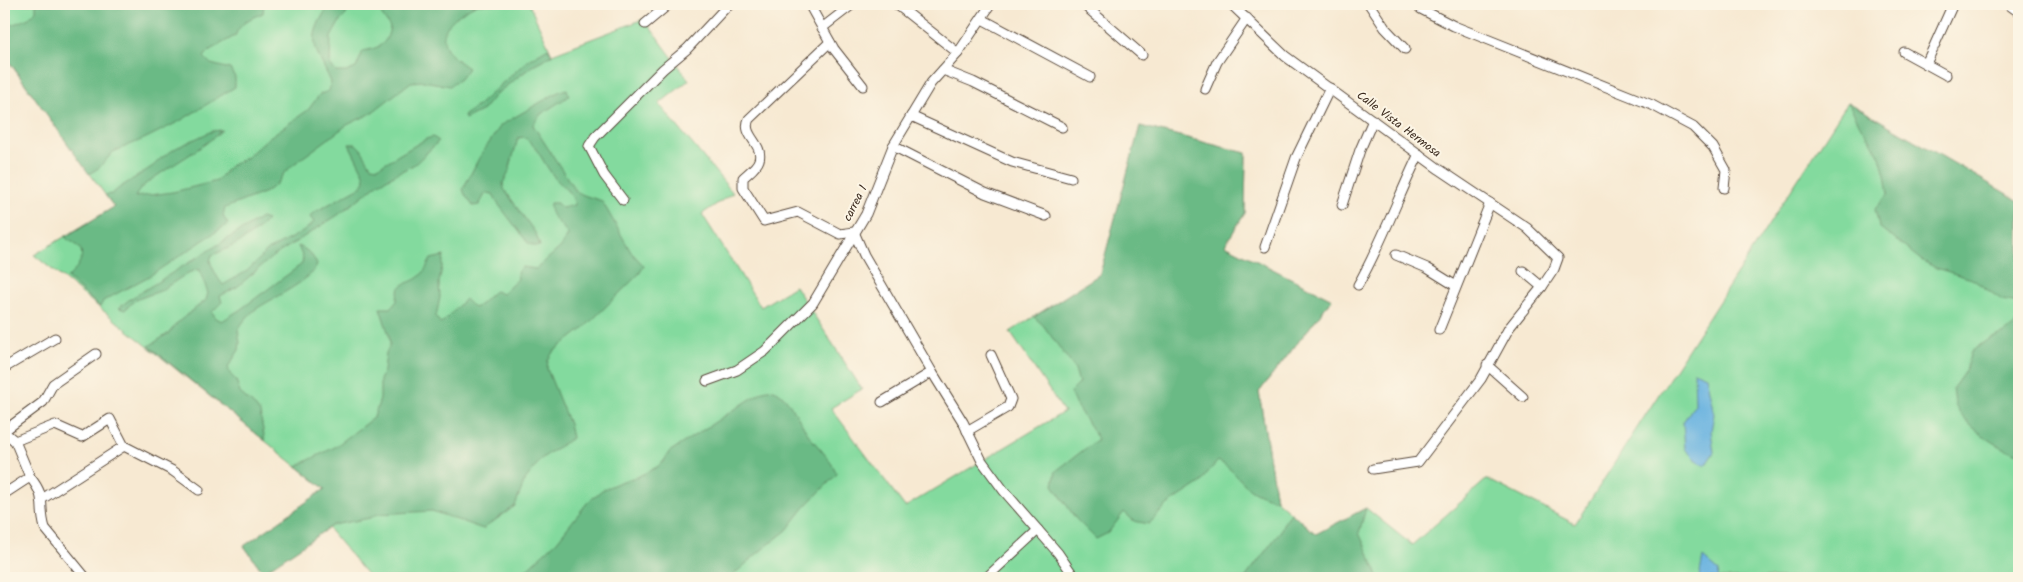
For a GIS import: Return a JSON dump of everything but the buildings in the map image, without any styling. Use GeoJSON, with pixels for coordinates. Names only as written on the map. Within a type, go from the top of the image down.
{"type":"FeatureCollection","features":[{"type":"Feature","properties":{"kind":"street"},"geometry":{"type":"LineString","coordinates":[[645,24],[669,4]]}},
{"type":"Feature","properties":{"kind":"street"},"geometry":{"type":"LineString","coordinates":[[623,200],[604,175],[589,146],[595,137],[663,69],[686,49],[729,4]]}},
{"type":"Feature","properties":{"kind":"street"},"geometry":{"type":"LineString","coordinates":[[809,4],[830,42],[863,86]]}},
{"type":"Feature","properties":{"kind":"street"},"geometry":{"type":"LineString","coordinates":[[822,28],[853,4]]}},
{"type":"Feature","properties":{"kind":"street"},"geometry":{"type":"LineString","coordinates":[[896,4],[958,53]]}},
{"type":"Feature","properties":{"kind":"street","name":"carrea 1"},"geometry":{"type":"LineString","coordinates":[[707,381],[737,370],[765,351],[813,303],[866,214],[893,146],[931,83],[958,53],[991,4]]}},
{"type":"Feature","properties":{"kind":"street"},"geometry":{"type":"LineString","coordinates":[[1083,4],[1142,55]]}},
{"type":"Feature","properties":{"kind":"street","name":"Calle Vista Hermosa"},"geometry":{"type":"LineString","coordinates":[[1231,4],[1285,56],[1419,154],[1527,228],[1558,258],[1554,269],[1542,286]]}},
{"type":"Feature","properties":{"kind":"street"},"geometry":{"type":"LineString","coordinates":[[1369,4],[1405,50]]}},
{"type":"Feature","properties":{"kind":"street"},"geometry":{"type":"LineString","coordinates":[[1416,4],[1421,9],[1454,26],[1652,105],[1693,127],[1714,147],[1723,164],[1726,170],[1724,188]]}},
{"type":"Feature","properties":{"kind":"street"},"geometry":{"type":"LineString","coordinates":[[1926,64],[1953,4]]}},
{"type":"Feature","properties":{"kind":"street"},"geometry":{"type":"LineString","coordinates":[[2008,4],[2019,12]]}},
{"type":"Feature","properties":{"kind":"street"},"geometry":{"type":"LineString","coordinates":[[982,18],[1090,77]]}},
{"type":"Feature","properties":{"kind":"street"},"geometry":{"type":"LineString","coordinates":[[1205,90],[1217,62],[1247,18]]}},
{"type":"Feature","properties":{"kind":"street"},"geometry":{"type":"LineString","coordinates":[[830,42],[746,124],[748,134],[758,149],[760,156],[759,162],[743,178],[743,188],[764,221],[798,212],[840,234],[854,232],[864,255],[967,431],[982,461],[1004,491],[1058,553],[1073,575],[1070,578]]}},
{"type":"Feature","properties":{"kind":"street"},"geometry":{"type":"LineString","coordinates":[[1904,52],[1946,75]]}},
{"type":"Feature","properties":{"kind":"street"},"geometry":{"type":"LineString","coordinates":[[943,70],[973,82],[1062,127]]}},
{"type":"Feature","properties":{"kind":"street"},"geometry":{"type":"LineString","coordinates":[[1265,248],[1296,158],[1330,88]]}},
{"type":"Feature","properties":{"kind":"street"},"geometry":{"type":"LineString","coordinates":[[911,116],[1012,162],[1070,178]]}},
{"type":"Feature","properties":{"kind":"street"},"geometry":{"type":"LineString","coordinates":[[1342,205],[1360,150],[1373,120]]}},
{"type":"Feature","properties":{"kind":"street"},"geometry":{"type":"LineString","coordinates":[[893,146],[984,193],[1046,216]]}},
{"type":"Feature","properties":{"kind":"street"},"geometry":{"type":"LineString","coordinates":[[1358,285],[1371,261],[1399,194],[1419,154]]}},
{"type":"Feature","properties":{"kind":"street"},"geometry":{"type":"LineString","coordinates":[[1439,330],[1490,203]]}},
{"type":"Feature","properties":{"kind":"street"},"geometry":{"type":"LineString","coordinates":[[1396,255],[1427,268],[1456,286]]}},
{"type":"Feature","properties":{"kind":"street"},"geometry":{"type":"LineString","coordinates":[[1373,469],[1418,462],[1480,379],[1509,328],[1542,286],[1524,271]]}},
{"type":"Feature","properties":{"kind":"street"},"geometry":{"type":"LineString","coordinates":[[4,368],[54,338]]}},
{"type":"Feature","properties":{"kind":"street"},"geometry":{"type":"LineString","coordinates":[[86,578],[45,528],[42,518],[42,499],[38,487],[30,477],[15,441],[4,432],[43,402],[53,384],[96,354]]}},
{"type":"Feature","properties":{"kind":"street"},"geometry":{"type":"LineString","coordinates":[[967,431],[1008,407],[1010,399],[991,355]]}},
{"type":"Feature","properties":{"kind":"street"},"geometry":{"type":"LineString","coordinates":[[1487,365],[1524,397]]}},
{"type":"Feature","properties":{"kind":"street"},"geometry":{"type":"LineString","coordinates":[[882,402],[932,372]]}},
{"type":"Feature","properties":{"kind":"street"},"geometry":{"type":"LineString","coordinates":[[15,441],[54,424],[82,437],[110,419],[124,446],[173,471],[199,490]]}},
{"type":"Feature","properties":{"kind":"street"},"geometry":{"type":"LineString","coordinates":[[42,499],[124,446]]}},
{"type":"Feature","properties":{"kind":"street"},"geometry":{"type":"LineString","coordinates":[[4,494],[30,477]]}},
{"type":"Feature","properties":{"kind":"street"},"geometry":{"type":"LineString","coordinates":[[986,578],[1038,530]]}},
{"type":"Feature","properties":{"kind":"green space"},"geometry":{"type":"Polygon","coordinates":[[[4,4],[529,4],[552,54],[644,19],[689,80],[659,104],[733,193],[702,214],[761,307],[795,286],[862,389],[831,408],[905,507],[1064,412],[1010,332],[1100,274],[1140,126],[1246,153],[1245,213],[1225,245],[1332,299],[1259,392],[1276,500],[1316,534],[1366,508],[1412,545],[1487,479],[1575,524],[1848,102],[2019,201],[2019,578],[370,578],[328,528],[263,572],[244,546],[325,489],[34,255],[114,207],[4,55],[4,4]]]}},
{"type":"Feature","properties":{"kind":"green space"},"geometry":{"type":"Polygon","coordinates":[[[36,4],[264,4],[263,13],[246,22],[235,36],[210,50],[204,57],[211,64],[230,69],[235,77],[235,87],[180,121],[113,152],[100,167],[89,174],[4,54],[4,28],[29,18],[36,11],[36,4]]]}},
{"type":"Feature","properties":{"kind":"green space"},"geometry":{"type":"Polygon","coordinates":[[[330,4],[348,4],[346,15],[340,21],[331,37],[330,64],[336,72],[346,72],[356,68],[363,51],[378,47],[387,38],[390,27],[379,11],[379,4],[477,4],[455,18],[444,33],[444,42],[448,50],[468,68],[460,79],[450,86],[424,81],[411,82],[370,114],[347,125],[294,164],[266,192],[225,208],[223,216],[228,224],[151,275],[103,301],[100,307],[67,278],[80,261],[81,252],[75,244],[65,237],[114,207],[105,195],[112,194],[176,148],[212,131],[222,130],[201,147],[148,182],[135,197],[173,192],[217,181],[230,166],[247,157],[268,138],[308,110],[320,94],[329,91],[331,82],[315,43],[317,27],[330,4]]]}},
{"type":"Feature","properties":{"kind":"green space"},"geometry":{"type":"Polygon","coordinates":[[[548,48],[552,55],[535,64],[496,94],[483,110],[465,119],[464,115],[476,107],[528,60],[548,48]]]}},
{"type":"Feature","properties":{"kind":"green space"},"geometry":{"type":"Polygon","coordinates":[[[567,89],[569,96],[541,114],[533,125],[575,190],[585,196],[602,201],[631,252],[644,266],[639,274],[583,329],[553,352],[548,360],[547,369],[569,424],[572,438],[542,458],[525,480],[515,506],[483,529],[432,511],[378,514],[370,518],[333,525],[263,572],[244,546],[325,489],[297,466],[335,447],[374,417],[380,399],[380,380],[390,344],[380,308],[391,308],[397,301],[397,294],[401,286],[420,276],[431,259],[444,256],[436,317],[441,324],[465,299],[474,308],[495,291],[502,294],[518,279],[517,272],[522,267],[536,269],[561,247],[568,235],[553,217],[550,203],[557,203],[562,208],[575,205],[574,201],[552,174],[537,151],[524,137],[518,138],[509,171],[503,183],[504,189],[536,234],[540,246],[528,243],[499,205],[493,194],[486,193],[479,205],[473,206],[463,189],[479,158],[501,125],[560,91],[567,89]]]}},
{"type":"Feature","properties":{"kind":"green space"},"geometry":{"type":"Polygon","coordinates":[[[1848,102],[2019,201],[2019,303],[2002,300],[1972,279],[1936,268],[1921,260],[1879,227],[1875,209],[1888,194],[1885,175],[1880,157],[1848,102]]]}},
{"type":"Feature","properties":{"kind":"green space"},"geometry":{"type":"Polygon","coordinates":[[[1140,126],[1246,153],[1245,213],[1225,245],[1332,299],[1259,392],[1276,500],[1252,490],[1218,461],[1202,482],[1167,505],[1149,524],[1134,521],[1124,512],[1108,533],[1096,539],[1076,519],[1053,485],[1056,471],[1098,439],[1075,404],[1070,392],[1079,383],[1075,369],[1043,325],[1034,317],[1100,274],[1140,126]]]}},
{"type":"Feature","properties":{"kind":"green space"},"geometry":{"type":"Polygon","coordinates":[[[433,137],[439,141],[415,164],[379,183],[338,215],[272,257],[237,287],[220,296],[222,302],[212,312],[216,318],[222,321],[302,264],[303,258],[298,246],[310,253],[317,265],[314,271],[299,283],[253,311],[238,330],[239,350],[228,367],[230,374],[236,380],[240,393],[260,413],[265,441],[149,346],[169,333],[178,322],[206,300],[208,293],[199,269],[188,273],[160,291],[135,300],[125,310],[119,308],[130,299],[261,218],[267,220],[249,236],[227,249],[212,255],[210,261],[223,285],[247,271],[267,251],[304,231],[314,222],[310,217],[313,213],[362,186],[365,180],[364,174],[349,144],[356,144],[371,166],[378,167],[426,139],[433,137]]]}},
{"type":"Feature","properties":{"kind":"green space"},"geometry":{"type":"Polygon","coordinates":[[[2019,321],[2019,454],[2002,447],[1982,435],[1965,419],[1955,404],[1953,388],[1965,371],[1971,352],[1987,340],[2005,333],[2019,321]]]}},
{"type":"Feature","properties":{"kind":"green space"},"geometry":{"type":"Polygon","coordinates":[[[773,389],[789,403],[808,434],[827,457],[837,474],[804,508],[787,530],[730,578],[517,578],[557,541],[587,503],[602,490],[657,467],[664,461],[669,452],[763,391],[773,389]]]}},
{"type":"Feature","properties":{"kind":"green space"},"geometry":{"type":"Polygon","coordinates":[[[1366,508],[1359,533],[1378,578],[1245,578],[1280,532],[1291,513],[1316,534],[1366,508]]]}},
{"type":"Feature","properties":{"kind":"water"},"geometry":{"type":"Polygon","coordinates":[[[1694,371],[1706,376],[1714,414],[1711,431],[1714,452],[1705,466],[1685,449],[1683,422],[1695,404],[1694,371]]]}},
{"type":"Feature","properties":{"kind":"water"},"geometry":{"type":"Polygon","coordinates":[[[1703,557],[1719,571],[1718,578],[1699,578],[1703,557]]]}}]}
